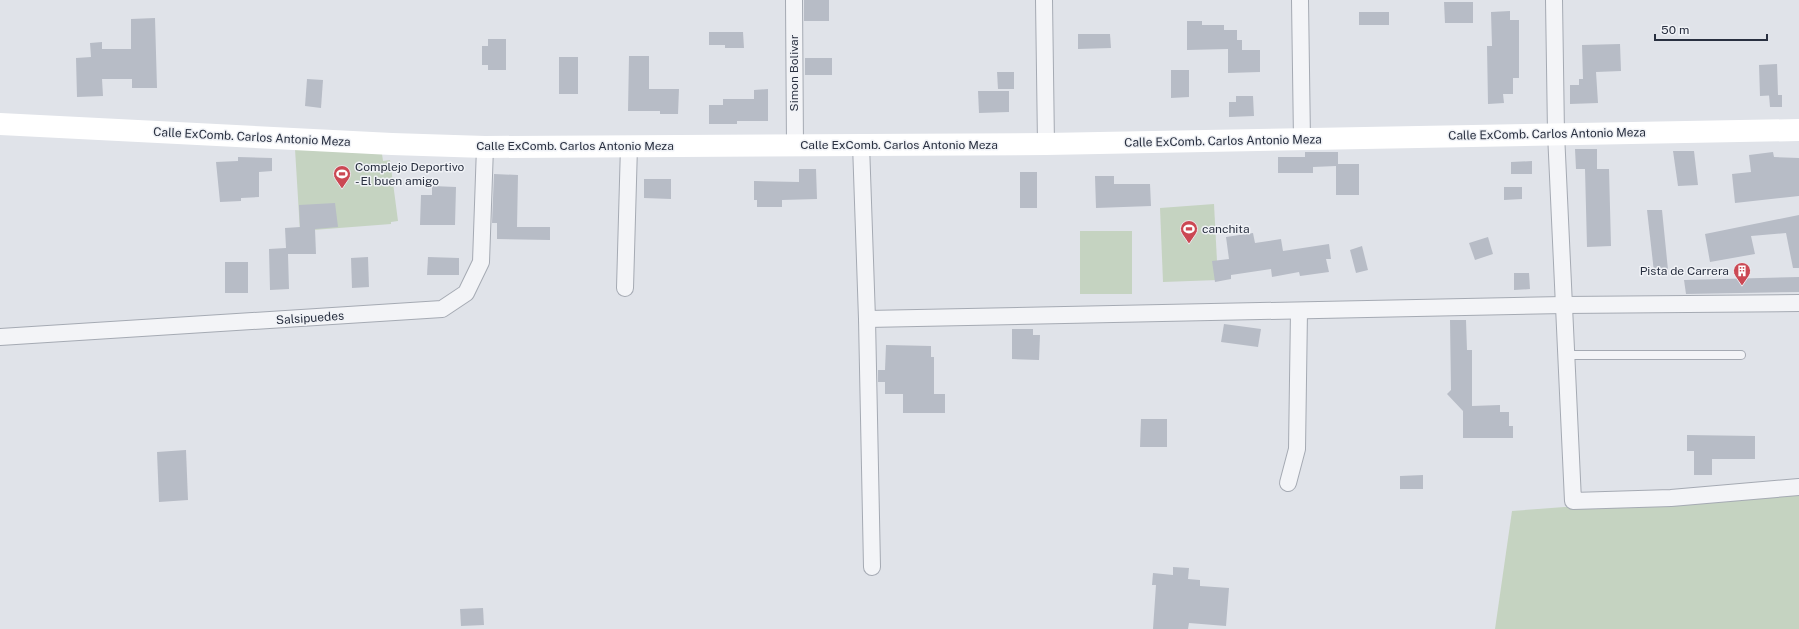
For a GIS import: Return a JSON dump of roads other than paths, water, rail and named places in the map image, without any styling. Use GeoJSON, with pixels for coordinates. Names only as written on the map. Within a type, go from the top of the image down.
{"type":"FeatureCollection","features":[{"type":"Feature","properties":{"kind":"street","name":"Simon Bolivar"},"geometry":{"type":"LineString","coordinates":[[794,0],[795,145]]}},
{"type":"Feature","properties":{"kind":"street"},"geometry":{"type":"LineString","coordinates":[[1044,0],[1046,144]]}},
{"type":"Feature","properties":{"kind":"street"},"geometry":{"type":"LineString","coordinates":[[1300,0],[1302,140]]}},
{"type":"Feature","properties":{"kind":"street"},"geometry":{"type":"LineString","coordinates":[[1554,0],[1556,133],[1572,501],[1671,498],[1799,487]]}},
{"type":"Feature","properties":{"kind":"street","name":"Calle ExComb. Carlos Antonio Meza"},"geometry":{"type":"LineString","coordinates":[[0,124],[392,144],[485,147],[1046,144],[1302,140],[1556,133],[1799,130]]}},
{"type":"Feature","properties":{"kind":"street"},"geometry":{"type":"LineString","coordinates":[[861,144],[867,319],[872,567]]}},
{"type":"Feature","properties":{"kind":"street"},"geometry":{"type":"LineString","coordinates":[[625,288],[629,146]]}},
{"type":"Feature","properties":{"kind":"street","name":"Salsipuedes"},"geometry":{"type":"LineString","coordinates":[[0,337],[442,309],[466,293],[482,262],[485,147]]}},
{"type":"Feature","properties":{"kind":"street"},"geometry":{"type":"LineString","coordinates":[[867,319],[1564,305],[1799,303]]}},
{"type":"Feature","properties":{"kind":"street"},"geometry":{"type":"LineString","coordinates":[[1288,483],[1297,449],[1300,311]]}},
{"type":"Feature","properties":{"kind":"lane"},"geometry":{"type":"LineString","coordinates":[[1566,355],[1741,355]]}},
{"type":"Feature","properties":{"kind":"place","name":"Complejo Deportivo - El buen amigo"},"geometry":{"type":"Point","coordinates":[342,189]}},
{"type":"Feature","properties":{"kind":"place","name":"canchita"},"geometry":{"type":"Point","coordinates":[1189,244]}},
{"type":"Feature","properties":{"kind":"place","name":"Pista de Carrera"},"geometry":{"type":"Point","coordinates":[1742,286]}}]}
